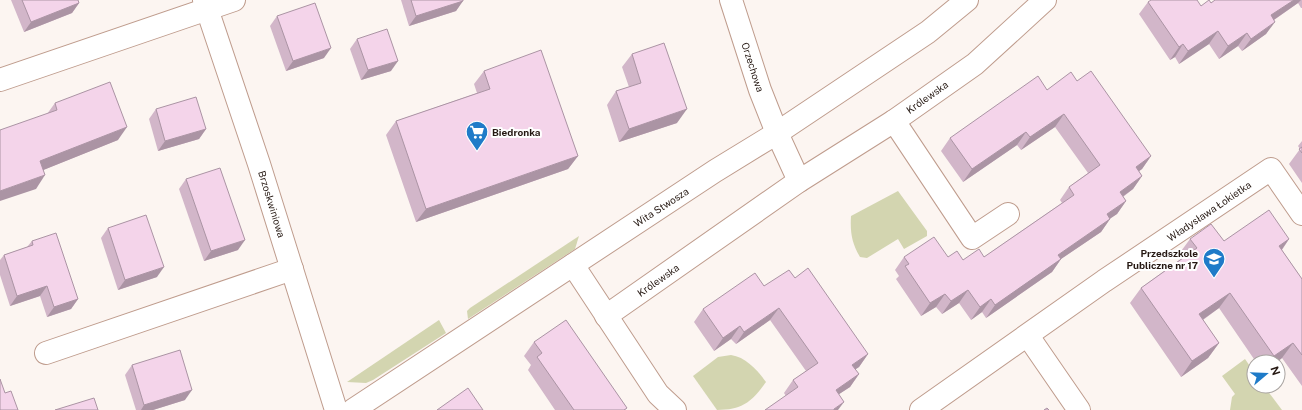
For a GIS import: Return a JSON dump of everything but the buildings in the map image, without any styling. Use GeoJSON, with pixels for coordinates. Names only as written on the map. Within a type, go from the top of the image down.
{"type":"FeatureCollection","features":[{"type":"Feature","properties":{"kind":"street"},"geometry":{"type":"LineString","coordinates":[[0,80],[205,5],[234,0]]}},
{"type":"Feature","properties":{"kind":"street","name":"Orzechowa"},"geometry":{"type":"LineString","coordinates":[[731,0],[760,90],[777,133]]}},
{"type":"Feature","properties":{"kind":"street","name":"Wita Stwosza"},"geometry":{"type":"LineString","coordinates":[[353,410],[715,171],[777,133],[928,32],[967,0]]}},
{"type":"Feature","properties":{"kind":"street","name":"Królewska"},"geometry":{"type":"LineString","coordinates":[[606,316],[799,180],[894,121],[975,64],[1045,0]]}},
{"type":"Feature","properties":{"kind":"street","name":"Brzoskwiniowa"},"geometry":{"type":"LineString","coordinates":[[205,5],[259,164],[336,410]]}},
{"type":"Feature","properties":{"kind":"street"},"geometry":{"type":"LineString","coordinates":[[894,121],[972,238],[1008,214]]}},
{"type":"Feature","properties":{"kind":"street"},"geometry":{"type":"LineString","coordinates":[[777,133],[799,180]]}},
{"type":"Feature","properties":{"kind":"street","name":"Władysława Łokietka"},"geometry":{"type":"LineString","coordinates":[[921,410],[1104,281],[1271,169],[1302,214]]}},
{"type":"Feature","properties":{"kind":"street"},"geometry":{"type":"LineString","coordinates":[[573,265],[658,394],[675,410]]}},
{"type":"Feature","properties":{"kind":"street"},"geometry":{"type":"LineString","coordinates":[[46,353],[292,269]]}},
{"type":"Feature","properties":{"kind":"street"},"geometry":{"type":"LineString","coordinates":[[1028,336],[1079,410]]}},
{"type":"Feature","properties":{"kind":"green space"},"geometry":{"type":"Polygon","coordinates":[[[898,191],[927,231],[927,236],[904,249],[898,239],[867,258],[860,257],[852,238],[851,216],[898,191]]]}},
{"type":"Feature","properties":{"kind":"green space"},"geometry":{"type":"Polygon","coordinates":[[[579,236],[575,249],[468,319],[467,311],[470,308],[579,236]]]}},
{"type":"Feature","properties":{"kind":"green space"},"geometry":{"type":"Polygon","coordinates":[[[439,320],[446,333],[373,380],[366,383],[347,382],[439,320]]]}},
{"type":"Feature","properties":{"kind":"green space"},"geometry":{"type":"Polygon","coordinates":[[[731,355],[747,362],[766,382],[756,395],[746,404],[726,410],[717,410],[693,376],[718,357],[731,355]]]}},
{"type":"Feature","properties":{"kind":"green space"},"geometry":{"type":"Polygon","coordinates":[[[1245,359],[1246,394],[1270,394],[1282,410],[1230,410],[1232,397],[1235,394],[1222,376],[1245,359]]]}},
{"type":"Feature","properties":{"kind":"place","name":"Biedronka"},"geometry":{"type":"Point","coordinates":[477,152]}},
{"type":"Feature","properties":{"kind":"place","name":"Przedszkole Publiczne nr 17"},"geometry":{"type":"Point","coordinates":[1214,278]}}]}
